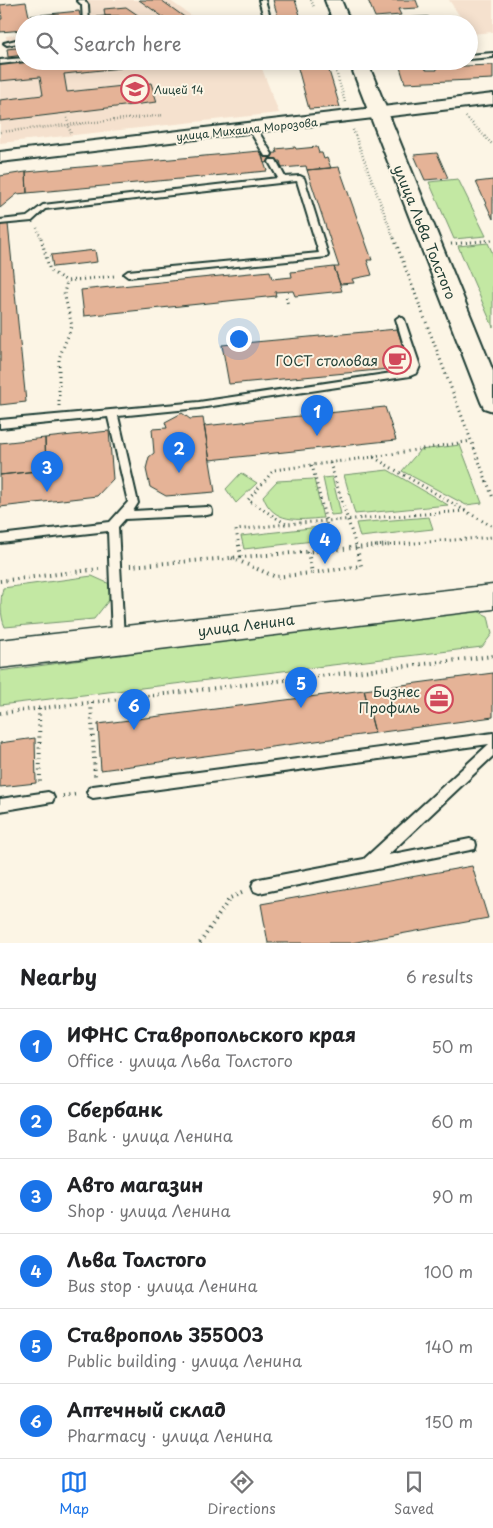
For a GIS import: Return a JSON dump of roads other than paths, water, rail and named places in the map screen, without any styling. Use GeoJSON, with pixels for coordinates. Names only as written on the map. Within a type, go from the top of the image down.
{"type":"FeatureCollection","features":[{"type":"Feature","properties":{"kind":"main road","name":"улица Ленина"},"geometry":{"type":"LineString","coordinates":[[0,654],[493,597]]}},
{"type":"Feature","properties":{"kind":"street"},"geometry":{"type":"LineString","coordinates":[[333,0],[339,15]]}},
{"type":"Feature","properties":{"kind":"street","name":"улица Льва Толстого"},"geometry":{"type":"LineString","coordinates":[[361,70],[493,402]]}},
{"type":"Feature","properties":{"kind":"street","name":"улица Михаила Морозова"},"geometry":{"type":"LineString","coordinates":[[0,157],[493,99]]}},
{"type":"Feature","properties":{"kind":"lane"},"geometry":{"type":"LineString","coordinates":[[80,0],[84,5],[85,15]]}},
{"type":"Feature","properties":{"kind":"lane"},"geometry":{"type":"LineString","coordinates":[[262,0],[266,15]]}},
{"type":"Feature","properties":{"kind":"lane"},"geometry":{"type":"LineString","coordinates":[[7,43],[15,42]]}},
{"type":"Feature","properties":{"kind":"lane"},"geometry":{"type":"LineString","coordinates":[[478,56],[493,55]]}},
{"type":"Feature","properties":{"kind":"lane"},"geometry":{"type":"LineString","coordinates":[[0,62],[15,61]]}},
{"type":"Feature","properties":{"kind":"lane"},"geometry":{"type":"LineString","coordinates":[[252,128],[268,154]]}},
{"type":"Feature","properties":{"kind":"lane"},"geometry":{"type":"LineString","coordinates":[[273,162],[282,178]]}},
{"type":"Feature","properties":{"kind":"lane"},"geometry":{"type":"LineString","coordinates":[[0,222],[28,219],[43,207],[282,178],[300,178],[324,255],[128,274]]}},
{"type":"Feature","properties":{"kind":"lane"},"geometry":{"type":"LineString","coordinates":[[0,424],[199,405],[407,374],[414,371],[415,366],[400,319]]}},
{"type":"Feature","properties":{"kind":"lane"},"geometry":{"type":"LineString","coordinates":[[112,413],[132,503],[114,526],[118,640]]}},
{"type":"Feature","properties":{"kind":"lane"},"geometry":{"type":"LineString","coordinates":[[123,515],[207,511]]}},
{"type":"Feature","properties":{"kind":"lane"},"geometry":{"type":"LineString","coordinates":[[0,539],[114,526]]}},
{"type":"Feature","properties":{"kind":"lane"},"geometry":{"type":"LineString","coordinates":[[95,792],[493,738]]}},
{"type":"Feature","properties":{"kind":"lane"},"geometry":{"type":"LineString","coordinates":[[366,865],[493,748]]}},
{"type":"Feature","properties":{"kind":"lane"},"geometry":{"type":"LineString","coordinates":[[0,805],[44,799]]}},
{"type":"Feature","properties":{"kind":"lane"},"geometry":{"type":"LineString","coordinates":[[259,886],[470,844]]}},
{"type":"Feature","properties":{"kind":"place","name":"Лицей 14"},"geometry":{"type":"Point","coordinates":[135,89]}},
{"type":"Feature","properties":{"kind":"place","name":"ГОСТ столовая"},"geometry":{"type":"Point","coordinates":[397,360]}},
{"type":"Feature","properties":{"kind":"place","name":"ИФНС Ставропольского края"},"geometry":{"type":"Point","coordinates":[317,436]}},
{"type":"Feature","properties":{"kind":"place","name":"Сбербанк"},"geometry":{"type":"Point","coordinates":[179,473]}},
{"type":"Feature","properties":{"kind":"place","name":"Авто магазин"},"geometry":{"type":"Point","coordinates":[47,492]}},
{"type":"Feature","properties":{"kind":"place","name":"Льва Толстого"},"geometry":{"type":"Point","coordinates":[325,564]}},
{"type":"Feature","properties":{"kind":"place","name":"Бизнес Профиль"},"geometry":{"type":"Point","coordinates":[439,699]}},
{"type":"Feature","properties":{"kind":"place","name":"Ставрополь 355003"},"geometry":{"type":"Point","coordinates":[301,708]}},
{"type":"Feature","properties":{"kind":"place","name":"Аптечный склад"},"geometry":{"type":"Point","coordinates":[134,730]}}]}
